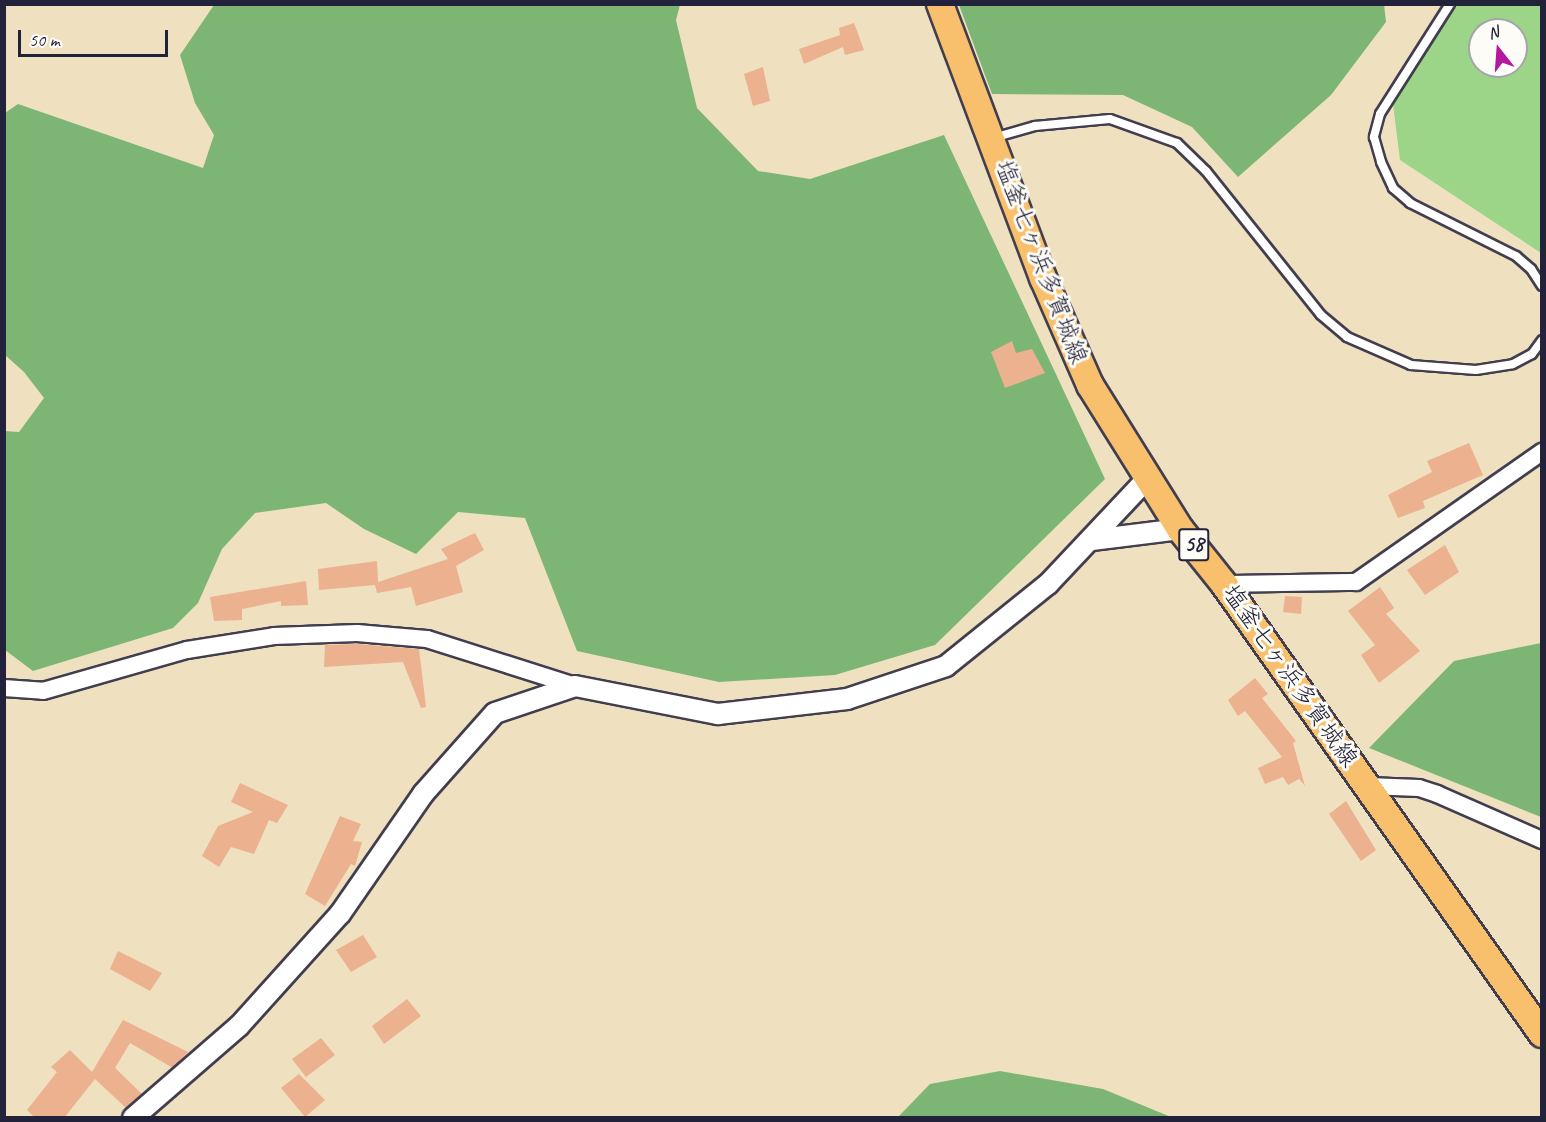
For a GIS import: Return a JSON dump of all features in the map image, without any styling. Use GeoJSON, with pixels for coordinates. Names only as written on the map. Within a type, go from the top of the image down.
{"type":"FeatureCollection","features":[{"type":"Feature","properties":{"kind":"main road","name":"塩釜七ヶ浜多賀城線"},"geometry":{"type":"LineString","coordinates":[[940,4],[993,138],[1043,278],[1090,385],[1180,529],[1224,584],[1542,1034]]}},
{"type":"Feature","properties":{"kind":"street"},"geometry":{"type":"LineString","coordinates":[[1224,584],[1356,582],[1542,452]]}},
{"type":"Feature","properties":{"kind":"street"},"geometry":{"type":"LineString","coordinates":[[4,688],[43,691],[187,650],[273,636],[357,633],[427,639],[576,686],[718,714],[847,699],[946,666],[1048,584],[1092,540],[1147,479]]}},
{"type":"Feature","properties":{"kind":"street"},"geometry":{"type":"LineString","coordinates":[[1092,540],[1180,529]]}},
{"type":"Feature","properties":{"kind":"street"},"geometry":{"type":"LineString","coordinates":[[133,1118],[239,1026],[340,914],[423,794],[495,713],[576,686]]}},
{"type":"Feature","properties":{"kind":"street"},"geometry":{"type":"LineString","coordinates":[[1368,786],[1419,788],[1542,840]]}},
{"type":"Feature","properties":{"kind":"lane"},"geometry":{"type":"LineString","coordinates":[[1450,4],[1380,114],[1374,137],[1381,162],[1393,188],[1410,203],[1516,256],[1531,269],[1542,286]]}},
{"type":"Feature","properties":{"kind":"lane"},"geometry":{"type":"LineString","coordinates":[[993,138],[1035,126],[1110,119],[1177,143],[1206,171],[1321,315],[1347,337],[1411,365],[1476,369],[1513,364],[1532,354],[1542,340]]}},
{"type":"Feature","properties":{"kind":"green space"},"geometry":{"type":"Polygon","coordinates":[[[1384,4],[1386,22],[1331,95],[1238,177],[1192,127],[1123,95],[992,94],[959,5],[1384,4]]]}},
{"type":"Feature","properties":{"kind":"green space"},"geometry":{"type":"Polygon","coordinates":[[[214,5],[680,5],[676,20],[697,108],[758,171],[810,179],[944,135],[1105,479],[935,645],[835,675],[719,682],[577,651],[525,518],[458,512],[416,554],[364,529],[326,503],[255,513],[222,549],[198,603],[173,628],[33,671],[5,650],[4,431],[19,432],[44,398],[24,372],[5,355],[5,113],[18,104],[203,168],[214,135],[195,103],[180,55],[214,5]]]}},
{"type":"Feature","properties":{"kind":"green space"},"geometry":{"type":"Polygon","coordinates":[[[1457,5],[1541,5],[1541,253],[1400,160],[1393,104],[1457,5]]]}},
{"type":"Feature","properties":{"kind":"green space"},"geometry":{"type":"Polygon","coordinates":[[[1541,643],[1541,817],[1369,748],[1454,661],[1541,643]]]}},
{"type":"Feature","properties":{"kind":"green space"},"geometry":{"type":"Polygon","coordinates":[[[1000,1071],[1103,1089],[1171,1117],[898,1117],[930,1084],[1000,1071]]]}},
{"type":"Feature","properties":{"kind":"building"},"geometry":{"type":"Polygon","coordinates":[[[854,23],[864,50],[845,55],[843,47],[804,64],[799,49],[840,35],[839,28],[854,23]]]}},
{"type":"Feature","properties":{"kind":"building"},"geometry":{"type":"Polygon","coordinates":[[[763,67],[770,101],[753,106],[744,74],[763,67]]]}},
{"type":"Feature","properties":{"kind":"building"},"geometry":{"type":"Polygon","coordinates":[[[1012,341],[1016,353],[1032,349],[1045,373],[1005,388],[991,352],[1012,341]]]}},
{"type":"Feature","properties":{"kind":"building"},"geometry":{"type":"Polygon","coordinates":[[[1469,443],[1483,475],[1423,501],[1425,508],[1398,518],[1388,495],[1432,472],[1427,461],[1469,443]]]}},
{"type":"Feature","properties":{"kind":"building"},"geometry":{"type":"Polygon","coordinates":[[[475,533],[484,550],[456,566],[463,592],[416,606],[411,587],[377,593],[375,585],[319,590],[318,569],[377,561],[378,582],[448,559],[441,549],[475,533]]]}},
{"type":"Feature","properties":{"kind":"building"},"geometry":{"type":"Polygon","coordinates":[[[1445,545],[1459,572],[1425,595],[1407,570],[1445,545]]]}},
{"type":"Feature","properties":{"kind":"building"},"geometry":{"type":"Polygon","coordinates":[[[306,581],[308,605],[281,606],[281,601],[242,609],[242,620],[214,621],[210,597],[306,581]]]}},
{"type":"Feature","properties":{"kind":"building"},"geometry":{"type":"Polygon","coordinates":[[[1380,587],[1394,608],[1386,614],[1420,651],[1379,683],[1361,655],[1375,645],[1348,611],[1380,587]]]}},
{"type":"Feature","properties":{"kind":"building"},"geometry":{"type":"Polygon","coordinates":[[[1285,596],[1302,597],[1301,614],[1283,612],[1285,596]]]}},
{"type":"Feature","properties":{"kind":"building"},"geometry":{"type":"Polygon","coordinates":[[[357,644],[419,649],[426,707],[421,708],[403,662],[324,667],[325,645],[357,644]]]}},
{"type":"Feature","properties":{"kind":"building"},"geometry":{"type":"Polygon","coordinates":[[[1255,678],[1268,694],[1262,698],[1296,741],[1293,743],[1305,786],[1299,779],[1288,785],[1283,777],[1265,784],[1258,768],[1282,757],[1245,711],[1238,716],[1228,700],[1255,678]]]}},
{"type":"Feature","properties":{"kind":"building"},"geometry":{"type":"Polygon","coordinates":[[[240,783],[288,805],[277,823],[269,820],[254,854],[231,847],[219,867],[202,856],[218,826],[253,812],[231,802],[240,783]]]}},
{"type":"Feature","properties":{"kind":"building"},"geometry":{"type":"Polygon","coordinates":[[[1346,801],[1376,850],[1361,861],[1329,814],[1346,801]]]}},
{"type":"Feature","properties":{"kind":"building"},"geometry":{"type":"Polygon","coordinates":[[[340,816],[361,824],[353,841],[362,842],[355,866],[351,864],[325,906],[305,894],[340,816]]]}},
{"type":"Feature","properties":{"kind":"building"},"geometry":{"type":"Polygon","coordinates":[[[363,935],[377,957],[351,972],[336,950],[363,935]]]}},
{"type":"Feature","properties":{"kind":"building"},"geometry":{"type":"Polygon","coordinates":[[[118,951],[162,973],[150,991],[110,969],[118,951]]]}},
{"type":"Feature","properties":{"kind":"building"},"geometry":{"type":"Polygon","coordinates":[[[407,999],[421,1016],[384,1044],[372,1026],[407,999]]]}},
{"type":"Feature","properties":{"kind":"building"},"geometry":{"type":"Polygon","coordinates":[[[123,1020],[188,1052],[173,1068],[130,1043],[115,1068],[142,1094],[126,1108],[95,1079],[64,1118],[35,1118],[27,1110],[57,1072],[51,1067],[70,1050],[92,1072],[123,1020]]]}},
{"type":"Feature","properties":{"kind":"building"},"geometry":{"type":"Polygon","coordinates":[[[321,1038],[335,1055],[306,1077],[292,1059],[321,1038]]]}},
{"type":"Feature","properties":{"kind":"building"},"geometry":{"type":"Polygon","coordinates":[[[299,1074],[325,1100],[305,1117],[281,1088],[299,1074]]]}}]}
